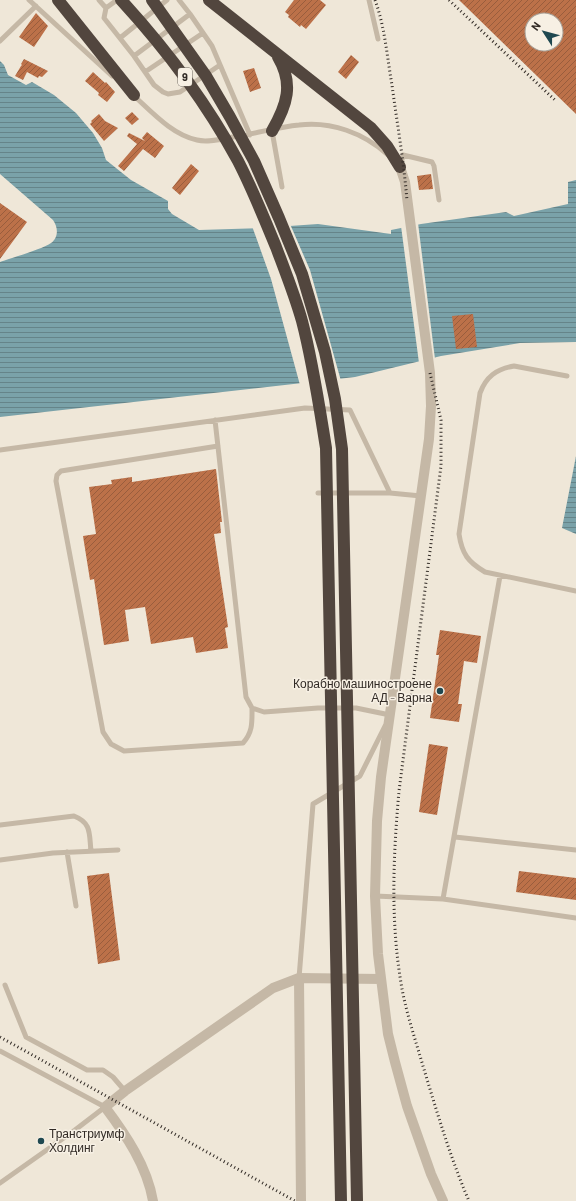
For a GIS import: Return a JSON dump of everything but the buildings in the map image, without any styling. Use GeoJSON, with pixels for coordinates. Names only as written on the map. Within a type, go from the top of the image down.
{"type":"FeatureCollection","features":[{"type":"Feature","properties":{"kind":"highway"},"geometry":{"type":"LineString","coordinates":[[58,0],[134,95]]}},
{"type":"Feature","properties":{"kind":"highway","name":"9"},"geometry":{"type":"LineString","coordinates":[[121,0],[175,64],[210,113],[238,162],[265,220],[287,276],[302,320],[316,382],[326,448],[341,1201]]}},
{"type":"Feature","properties":{"kind":"highway","name":"9"},"geometry":{"type":"LineString","coordinates":[[152,0],[206,76],[254,161],[302,274],[325,352],[334,399],[342,449],[357,1201]]}},
{"type":"Feature","properties":{"kind":"highway"},"geometry":{"type":"LineString","coordinates":[[209,0],[371,128],[387,146],[400,167]]}},
{"type":"Feature","properties":{"kind":"highway"},"geometry":{"type":"LineString","coordinates":[[271,48],[285,70],[288,91],[284,108],[272,130]]}},
{"type":"Feature","properties":{"kind":"street"},"geometry":{"type":"LineString","coordinates":[[400,167],[405,182],[430,373],[430,421],[421,496],[381,777],[375,896],[376,926],[388,1034],[400,1082],[431,1174],[443,1201]]}},
{"type":"Feature","properties":{"kind":"street"},"geometry":{"type":"LineString","coordinates":[[153,1201],[150,1185],[137,1154],[116,1122],[104,1107],[273,988],[299,978],[381,979]]}},
{"type":"Feature","properties":{"kind":"street"},"geometry":{"type":"LineString","coordinates":[[299,978],[301,1201]]}},
{"type":"Feature","properties":{"kind":"lane"},"geometry":{"type":"LineString","coordinates":[[29,0],[134,95],[169,126],[178,132],[195,140],[204,141],[250,135],[310,124],[349,131],[377,145],[400,167],[403,155],[432,162],[434,166],[439,200]]}},
{"type":"Feature","properties":{"kind":"lane"},"geometry":{"type":"LineString","coordinates":[[100,0],[106,8]]}},
{"type":"Feature","properties":{"kind":"lane"},"geometry":{"type":"LineString","coordinates":[[117,0],[106,8],[104,18],[158,89],[168,94],[180,92],[220,65]]}},
{"type":"Feature","properties":{"kind":"lane"},"geometry":{"type":"LineString","coordinates":[[120,38],[167,0]]}},
{"type":"Feature","properties":{"kind":"lane"},"geometry":{"type":"LineString","coordinates":[[179,0],[212,46],[250,135]]}},
{"type":"Feature","properties":{"kind":"lane"},"geometry":{"type":"LineString","coordinates":[[369,0],[378,39]]}},
{"type":"Feature","properties":{"kind":"lane"},"geometry":{"type":"LineString","coordinates":[[0,41],[36,6]]}},
{"type":"Feature","properties":{"kind":"lane"},"geometry":{"type":"LineString","coordinates":[[134,56],[190,14]]}},
{"type":"Feature","properties":{"kind":"lane"},"geometry":{"type":"LineString","coordinates":[[145,72],[203,33]]}},
{"type":"Feature","properties":{"kind":"lane"},"geometry":{"type":"LineString","coordinates":[[272,130],[282,187]]}},
{"type":"Feature","properties":{"kind":"lane"},"geometry":{"type":"LineString","coordinates":[[567,376],[514,366],[505,367],[497,371],[489,377],[484,384],[480,393],[459,534],[461,546],[466,556],[474,566],[485,572],[576,591]]}},
{"type":"Feature","properties":{"kind":"lane"},"geometry":{"type":"LineString","coordinates":[[0,450],[305,408],[350,410],[390,493]]}},
{"type":"Feature","properties":{"kind":"lane"},"geometry":{"type":"LineString","coordinates":[[215,420],[218,446],[246,697],[252,708],[252,728],[248,737],[243,743],[124,751],[111,744],[103,732],[56,481],[57,475],[61,471],[218,446]]}},
{"type":"Feature","properties":{"kind":"lane"},"geometry":{"type":"LineString","coordinates":[[318,493],[390,493],[421,496]]}},
{"type":"Feature","properties":{"kind":"lane"},"geometry":{"type":"LineString","coordinates":[[443,900],[500,576]]}},
{"type":"Feature","properties":{"kind":"lane"},"geometry":{"type":"LineString","coordinates":[[252,708],[264,712],[356,708],[390,715],[360,776],[313,804],[299,978]]}},
{"type":"Feature","properties":{"kind":"lane"},"geometry":{"type":"LineString","coordinates":[[0,824],[74,816],[82,819],[87,824],[91,851]]}},
{"type":"Feature","properties":{"kind":"lane"},"geometry":{"type":"LineString","coordinates":[[455,836],[576,850]]}},
{"type":"Feature","properties":{"kind":"lane"},"geometry":{"type":"LineString","coordinates":[[0,860],[53,853],[118,850]]}},
{"type":"Feature","properties":{"kind":"lane"},"geometry":{"type":"LineString","coordinates":[[67,852],[76,906]]}},
{"type":"Feature","properties":{"kind":"lane"},"geometry":{"type":"LineString","coordinates":[[375,896],[443,900],[576,918]]}},
{"type":"Feature","properties":{"kind":"lane"},"geometry":{"type":"LineString","coordinates":[[5,985],[26,1037],[87,1070],[103,1070],[125,1091]]}},
{"type":"Feature","properties":{"kind":"lane"},"geometry":{"type":"LineString","coordinates":[[0,1051],[104,1107],[0,1183]]}},
{"type":"Feature","properties":{"kind":"water"},"geometry":{"type":"Polygon","coordinates":[[[0,61],[4,65],[8,75],[26,85],[32,82],[54,95],[76,113],[93,133],[102,148],[106,160],[131,180],[168,201],[168,209],[172,214],[199,230],[318,224],[391,234],[391,230],[421,224],[506,212],[514,216],[568,204],[568,182],[576,180],[576,342],[520,343],[441,356],[355,377],[0,417],[0,262],[34,251],[51,243],[54,241],[57,232],[53,220],[0,174],[0,61]]]}},
{"type":"Feature","properties":{"kind":"water"},"geometry":{"type":"Polygon","coordinates":[[[576,456],[576,534],[562,528],[576,456]]]}},
{"type":"Feature","properties":{"kind":"pier"},"geometry":{"type":"Polygon","coordinates":[[[418,223],[435,359],[419,363],[401,226],[418,223]]]}},
{"type":"Feature","properties":{"kind":"pier"},"geometry":{"type":"Polygon","coordinates":[[[290,224],[310,270],[341,381],[300,385],[271,279],[252,226],[290,224]]]}},
{"type":"Feature","properties":{"kind":"railway"},"geometry":{"type":"LineString","coordinates":[[375,0],[381,21],[392,85],[407,201]]}},
{"type":"Feature","properties":{"kind":"railway"},"geometry":{"type":"LineString","coordinates":[[449,0],[556,101]]}},
{"type":"Feature","properties":{"kind":"railway"},"geometry":{"type":"LineString","coordinates":[[430,373],[441,420],[441,466],[399,791],[394,867],[394,918],[399,969],[407,1012],[444,1134],[469,1201]]}},
{"type":"Feature","properties":{"kind":"railway"},"geometry":{"type":"LineString","coordinates":[[0,1037],[295,1201]]}},
{"type":"Feature","properties":{"kind":"place","name":"Корабно машиностроене АД - Варна"},"geometry":{"type":"Point","coordinates":[440,691]}},
{"type":"Feature","properties":{"kind":"place","name":"Транстриумф Холдинг"},"geometry":{"type":"Point","coordinates":[41,1141]}}]}
